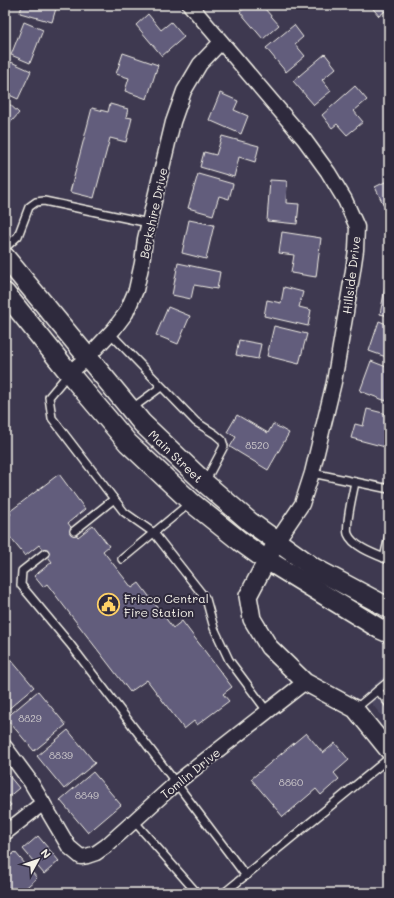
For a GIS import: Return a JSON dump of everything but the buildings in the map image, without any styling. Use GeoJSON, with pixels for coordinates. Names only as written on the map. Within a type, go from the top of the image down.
{"type":"FeatureCollection","features":[{"type":"Feature","properties":{"kind":"main road","name":"Main Street"},"geometry":{"type":"LineString","coordinates":[[5,257],[130,410],[204,483],[250,522],[314,568],[389,608]]}},
{"type":"Feature","properties":{"kind":"main road","name":"Main Street"},"geometry":{"type":"LineString","coordinates":[[5,293],[69,373],[128,443],[191,502],[266,560],[389,633]]}},
{"type":"Feature","properties":{"kind":"street","name":"Hillside Drive"},"geometry":{"type":"LineString","coordinates":[[190,5],[304,139],[328,172],[345,200],[357,227],[356,250],[337,367],[312,473],[302,504],[277,541]]}},
{"type":"Feature","properties":{"kind":"street","name":"Berkshire Drive"},"geometry":{"type":"LineString","coordinates":[[69,373],[87,358],[126,313],[136,290],[142,263],[145,238],[173,122],[184,90],[200,64],[221,42]]}},
{"type":"Feature","properties":{"kind":"street"},"geometry":{"type":"LineString","coordinates":[[277,541],[248,596],[252,618],[269,647],[305,682],[355,709],[389,751]]}},
{"type":"Feature","properties":{"kind":"street","name":"Tomlin Drive"},"geometry":{"type":"LineString","coordinates":[[43,803],[69,847],[75,853],[81,857],[96,853],[134,822],[176,783],[305,682]]}},
{"type":"Feature","properties":{"kind":"street"},"geometry":{"type":"LineString","coordinates":[[5,747],[30,781],[43,803],[5,833]]}},
{"type":"Feature","properties":{"kind":"lane"},"geometry":{"type":"LineString","coordinates":[[5,248],[18,236],[29,207],[36,202],[44,200],[149,223]]}},
{"type":"Feature","properties":{"kind":"lane"},"geometry":{"type":"LineString","coordinates":[[110,333],[196,422],[222,440],[224,446],[204,483]]}},
{"type":"Feature","properties":{"kind":"lane"},"geometry":{"type":"LineString","coordinates":[[69,373],[50,397],[52,418],[124,512],[154,533],[206,599],[214,628],[229,660],[267,711]]}},
{"type":"Feature","properties":{"kind":"lane"},"geometry":{"type":"LineString","coordinates":[[130,410],[161,387]]}},
{"type":"Feature","properties":{"kind":"lane"},"geometry":{"type":"LineString","coordinates":[[312,473],[389,489]]}},
{"type":"Feature","properties":{"kind":"lane"},"geometry":{"type":"LineString","coordinates":[[355,482],[347,527],[348,535],[361,548],[386,559],[389,536]]}},
{"type":"Feature","properties":{"kind":"lane"},"geometry":{"type":"LineString","coordinates":[[74,531],[114,499]]}},
{"type":"Feature","properties":{"kind":"lane"},"geometry":{"type":"LineString","coordinates":[[122,559],[191,502]]}},
{"type":"Feature","properties":{"kind":"lane"},"geometry":{"type":"LineString","coordinates":[[45,553],[22,571],[21,585],[70,644],[246,876]]}},
{"type":"Feature","properties":{"kind":"lane"},"geometry":{"type":"LineString","coordinates":[[355,709],[389,681]]}},
{"type":"Feature","properties":{"kind":"lane"},"geometry":{"type":"LineString","coordinates":[[378,690],[389,704]]}},
{"type":"Feature","properties":{"kind":"lane"},"geometry":{"type":"LineString","coordinates":[[224,893],[389,758]]}},
{"type":"Feature","properties":{"kind":"lane"},"geometry":{"type":"LineString","coordinates":[[134,822],[197,893]]}},
{"type":"Feature","properties":{"kind":"shaded area"},"geometry":{"type":"Polygon","coordinates":[[[389,672],[389,725],[364,694],[389,672]]]}},
{"type":"Feature","properties":{"kind":"place","name":"Frisco Central Fire Station"},"geometry":{"type":"Point","coordinates":[109,605]}}]}
